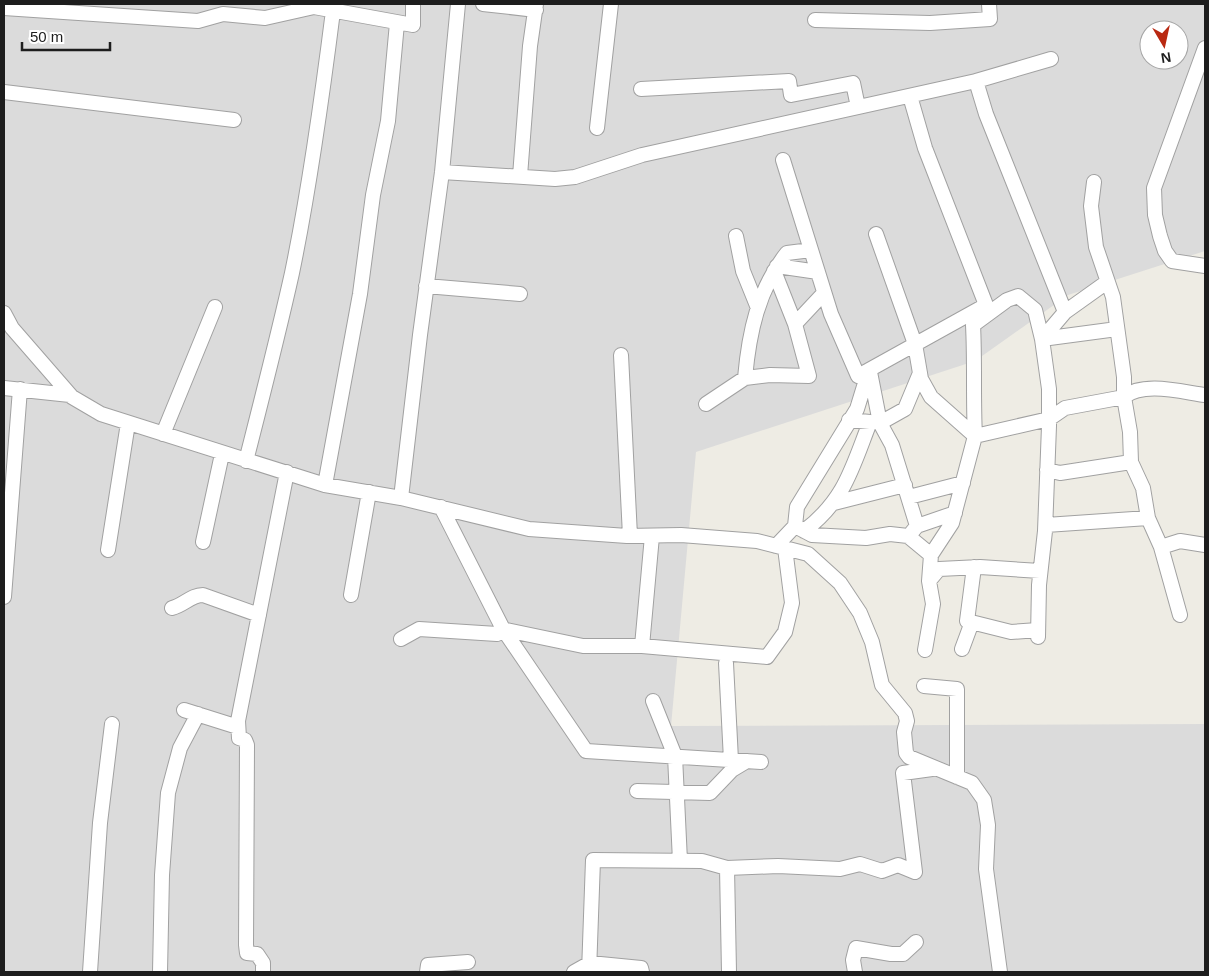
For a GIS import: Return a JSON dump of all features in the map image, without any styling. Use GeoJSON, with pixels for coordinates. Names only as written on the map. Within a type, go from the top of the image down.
{"type":"FeatureCollection","features":[{"type":"Feature","properties":{"kind":"street"},"geometry":{"type":"LineString","coordinates":[[4,8],[198,21],[223,14],[265,18],[315,6],[413,24],[413,4]]}},
{"type":"Feature","properties":{"kind":"street"},"geometry":{"type":"LineString","coordinates":[[401,498],[426,286],[442,172],[458,4]]}},
{"type":"Feature","properties":{"kind":"street"},"geometry":{"type":"LineString","coordinates":[[483,4],[536,7],[530,46],[520,176]]}},
{"type":"Feature","properties":{"kind":"street"},"geometry":{"type":"LineString","coordinates":[[597,128],[610,4]]}},
{"type":"Feature","properties":{"kind":"street"},"geometry":{"type":"LineString","coordinates":[[815,20],[930,23],[990,19],[989,4]]}},
{"type":"Feature","properties":{"kind":"street"},"geometry":{"type":"LineString","coordinates":[[246,461],[274,353],[297,246],[316,139],[333,10]]}},
{"type":"Feature","properties":{"kind":"street"},"geometry":{"type":"LineString","coordinates":[[325,485],[360,294],[373,195],[388,121],[397,22]]}},
{"type":"Feature","properties":{"kind":"street"},"geometry":{"type":"LineString","coordinates":[[1205,48],[1154,188],[1155,216],[1165,251],[1172,261],[1205,266]]}},
{"type":"Feature","properties":{"kind":"street"},"geometry":{"type":"LineString","coordinates":[[442,172],[555,179],[575,177],[642,155],[976,81],[1052,59]]}},
{"type":"Feature","properties":{"kind":"street"},"geometry":{"type":"LineString","coordinates":[[641,89],[789,81],[791,95],[853,83],[858,107]]}},
{"type":"Feature","properties":{"kind":"street"},"geometry":{"type":"LineString","coordinates":[[976,81],[986,114],[1065,312]]}},
{"type":"Feature","properties":{"kind":"street"},"geometry":{"type":"LineString","coordinates":[[4,92],[234,120]]}},
{"type":"Feature","properties":{"kind":"street"},"geometry":{"type":"LineString","coordinates":[[783,160],[831,314],[858,376],[986,306],[925,148],[910,96]]}},
{"type":"Feature","properties":{"kind":"street"},"geometry":{"type":"LineString","coordinates":[[1094,182],[1091,206],[1096,247],[1113,298],[1124,377],[1124,397],[1130,432],[1131,462],[1143,488],[1148,518],[1162,547],[1180,615]]}},
{"type":"Feature","properties":{"kind":"street"},"geometry":{"type":"LineString","coordinates":[[876,234],[915,344],[920,373],[931,397],[975,436]]}},
{"type":"Feature","properties":{"kind":"street"},"geometry":{"type":"LineString","coordinates":[[736,236],[743,270],[758,308]]}},
{"type":"Feature","properties":{"kind":"street"},"geometry":{"type":"LineString","coordinates":[[745,378],[762,292],[775,268],[787,253],[811,250]]}},
{"type":"Feature","properties":{"kind":"street"},"geometry":{"type":"LineString","coordinates":[[775,268],[818,272]]}},
{"type":"Feature","properties":{"kind":"street"},"geometry":{"type":"LineString","coordinates":[[706,404],[745,378],[770,375],[809,376],[795,324],[775,268]]}},
{"type":"Feature","properties":{"kind":"street"},"geometry":{"type":"LineString","coordinates":[[1042,338],[1065,312],[1107,282]]}},
{"type":"Feature","properties":{"kind":"street"},"geometry":{"type":"LineString","coordinates":[[426,286],[520,294]]}},
{"type":"Feature","properties":{"kind":"street"},"geometry":{"type":"LineString","coordinates":[[795,324],[824,293]]}},
{"type":"Feature","properties":{"kind":"street"},"geometry":{"type":"LineString","coordinates":[[925,650],[933,604],[929,581],[931,555],[952,523],[975,436],[972,393],[975,361],[973,325],[1007,300],[1018,296],[1035,310],[1042,338],[1049,389],[1046,525],[1040,571],[1038,634],[1011,632],[967,621],[974,566]]}},
{"type":"Feature","properties":{"kind":"street"},"geometry":{"type":"LineString","coordinates":[[163,434],[215,307]]}},
{"type":"Feature","properties":{"kind":"street"},"geometry":{"type":"LineString","coordinates":[[4,313],[12,328],[70,395],[101,414],[222,454],[325,485],[401,498],[529,528],[630,536],[681,535],[757,541],[808,554],[840,583],[860,613],[872,642],[882,685],[905,713],[906,753],[914,761],[972,783],[984,800],[988,825],[986,869],[1000,972]]}},
{"type":"Feature","properties":{"kind":"street"},"geometry":{"type":"LineString","coordinates":[[1042,338],[1117,329]]}},
{"type":"Feature","properties":{"kind":"street"},"geometry":{"type":"LineString","coordinates":[[621,355],[630,536]]}},
{"type":"Feature","properties":{"kind":"street"},"geometry":{"type":"LineString","coordinates":[[800,528],[797,507],[857,409],[869,370]]}},
{"type":"Feature","properties":{"kind":"street"},"geometry":{"type":"LineString","coordinates":[[869,370],[880,423],[892,445],[907,491],[913,531],[931,555]]}},
{"type":"Feature","properties":{"kind":"street"},"geometry":{"type":"LineString","coordinates":[[880,423],[905,409],[920,373]]}},
{"type":"Feature","properties":{"kind":"street"},"geometry":{"type":"LineString","coordinates":[[4,388],[70,395]]}},
{"type":"Feature","properties":{"kind":"street"},"geometry":{"type":"LineString","coordinates":[[4,597],[20,389]]}},
{"type":"Feature","properties":{"kind":"street"},"geometry":{"type":"LineString","coordinates":[[975,436],[1049,419],[1065,408],[1124,397],[1130,392],[1155,389],[1205,395]]}},
{"type":"Feature","properties":{"kind":"street"},"geometry":{"type":"LineString","coordinates":[[780,547],[800,528],[824,516],[844,489],[870,422],[849,420]]}},
{"type":"Feature","properties":{"kind":"street"},"geometry":{"type":"LineString","coordinates":[[108,550],[128,423]]}},
{"type":"Feature","properties":{"kind":"street"},"geometry":{"type":"LineString","coordinates":[[203,542],[222,454]]}},
{"type":"Feature","properties":{"kind":"street"},"geometry":{"type":"LineString","coordinates":[[1048,470],[1060,473],[1131,462]]}},
{"type":"Feature","properties":{"kind":"street"},"geometry":{"type":"LineString","coordinates":[[263,972],[263,963],[257,954],[247,953],[246,945],[247,745],[245,740],[239,738],[238,727],[287,472]]}},
{"type":"Feature","properties":{"kind":"street"},"geometry":{"type":"LineString","coordinates":[[834,502],[963,482]]}},
{"type":"Feature","properties":{"kind":"street"},"geometry":{"type":"LineString","coordinates":[[351,595],[369,492]]}},
{"type":"Feature","properties":{"kind":"street"},"geometry":{"type":"LineString","coordinates":[[441,507],[504,631],[586,751],[754,762],[732,770],[710,793],[676,794],[637,791]]}},
{"type":"Feature","properties":{"kind":"street"},"geometry":{"type":"LineString","coordinates":[[800,528],[812,535],[866,538],[913,531],[955,512]]}},
{"type":"Feature","properties":{"kind":"street"},"geometry":{"type":"LineString","coordinates":[[1046,525],[1148,518]]}},
{"type":"Feature","properties":{"kind":"street"},"geometry":{"type":"LineString","coordinates":[[642,646],[652,536]]}},
{"type":"Feature","properties":{"kind":"street"},"geometry":{"type":"LineString","coordinates":[[1162,547],[1180,541],[1205,545]]}},
{"type":"Feature","properties":{"kind":"street"},"geometry":{"type":"LineString","coordinates":[[401,639],[419,629],[497,634],[504,631],[583,646],[642,646],[767,657],[785,632],[792,604],[780,547]]}},
{"type":"Feature","properties":{"kind":"street"},"geometry":{"type":"LineString","coordinates":[[929,581],[939,569],[974,566],[1040,571]]}},
{"type":"Feature","properties":{"kind":"street"},"geometry":{"type":"LineString","coordinates":[[172,608],[180,606],[196,595],[203,595],[259,615]]}},
{"type":"Feature","properties":{"kind":"street"},"geometry":{"type":"LineString","coordinates":[[962,649],[972,622]]}},
{"type":"Feature","properties":{"kind":"street"},"geometry":{"type":"LineString","coordinates":[[726,664],[731,760]]}},
{"type":"Feature","properties":{"kind":"street"},"geometry":{"type":"LineString","coordinates":[[924,686],[957,689],[957,777]]}},
{"type":"Feature","properties":{"kind":"street"},"geometry":{"type":"LineString","coordinates":[[653,701],[674,756],[680,861]]}},
{"type":"Feature","properties":{"kind":"street"},"geometry":{"type":"LineString","coordinates":[[184,710],[238,727]]}},
{"type":"Feature","properties":{"kind":"street"},"geometry":{"type":"LineString","coordinates":[[160,972],[162,875],[168,793],[180,748],[198,714]]}},
{"type":"Feature","properties":{"kind":"street"},"geometry":{"type":"LineString","coordinates":[[90,972],[100,823],[112,724]]}},
{"type":"Feature","properties":{"kind":"street"},"geometry":{"type":"LineString","coordinates":[[590,968],[593,860],[702,861],[727,868],[778,866],[840,869],[860,864],[882,872],[898,865],[915,872],[904,773],[936,769]]}},
{"type":"Feature","properties":{"kind":"street"},"geometry":{"type":"LineString","coordinates":[[727,868],[729,972]]}},
{"type":"Feature","properties":{"kind":"street"},"geometry":{"type":"LineString","coordinates":[[855,972],[853,960],[856,948],[891,954],[904,954],[916,942]]}},
{"type":"Feature","properties":{"kind":"street"},"geometry":{"type":"LineString","coordinates":[[427,972],[428,965],[468,962]]}},
{"type":"Feature","properties":{"kind":"street"},"geometry":{"type":"LineString","coordinates":[[574,972],[590,968],[641,968],[642,972]]}},
{"type":"Feature","properties":{"kind":"shaded area"},"geometry":{"type":"Polygon","coordinates":[[[4,4],[1205,4],[1205,251],[1068,295],[975,361],[696,452],[671,726],[1205,724],[1205,972],[4,972],[4,4]]]}}]}
